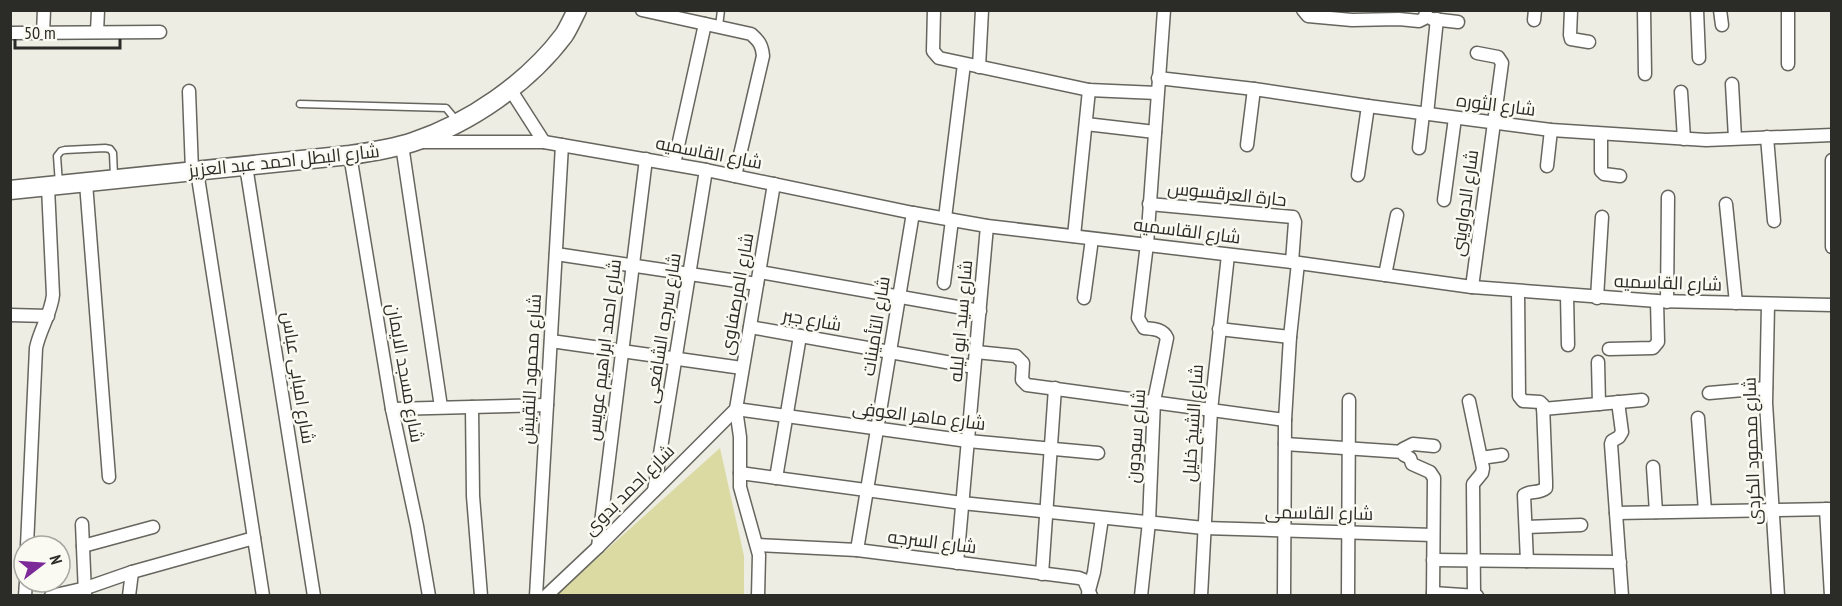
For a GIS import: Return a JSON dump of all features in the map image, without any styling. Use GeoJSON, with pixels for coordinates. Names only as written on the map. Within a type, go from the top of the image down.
{"type":"FeatureCollection","features":[{"type":"Feature","properties":{"kind":"main road","name":"شارع البطل احمد عبد العزيز"},"geometry":{"type":"LineString","coordinates":[[10,190],[350,155],[382,151],[408,144],[480,110],[510,88],[540,63],[565,33],[577,10]]}},
{"type":"Feature","properties":{"kind":"street"},"geometry":{"type":"LineString","coordinates":[[44,10],[44,33]]}},
{"type":"Feature","properties":{"kind":"street"},"geometry":{"type":"LineString","coordinates":[[98,10],[98,32]]}},
{"type":"Feature","properties":{"kind":"street"},"geometry":{"type":"LineString","coordinates":[[642,10],[751,34],[762,46],[763,56],[735,176]]}},
{"type":"Feature","properties":{"kind":"street"},"geometry":{"type":"LineString","coordinates":[[934,10],[933,46],[935,55],[939,58],[1089,90],[1157,93]]}},
{"type":"Feature","properties":{"kind":"street"},"geometry":{"type":"LineString","coordinates":[[979,68],[982,10]]}},
{"type":"Feature","properties":{"kind":"street","name":"شارع سودون"},"geometry":{"type":"LineString","coordinates":[[1141,596],[1149,522],[1154,401],[1167,338],[1160,330],[1144,328],[1138,318],[1164,10]]}},
{"type":"Feature","properties":{"kind":"street"},"geometry":{"type":"LineString","coordinates":[[1303,10],[1308,16],[1352,20],[1386,18],[1419,21],[1428,17],[1458,22]]}},
{"type":"Feature","properties":{"kind":"street"},"geometry":{"type":"LineString","coordinates":[[1571,10],[1571,39],[1589,42]]}},
{"type":"Feature","properties":{"kind":"street"},"geometry":{"type":"LineString","coordinates":[[1644,10],[1645,74]]}},
{"type":"Feature","properties":{"kind":"street"},"geometry":{"type":"LineString","coordinates":[[1697,10],[1699,58]]}},
{"type":"Feature","properties":{"kind":"street"},"geometry":{"type":"LineString","coordinates":[[1720,10],[1722,25]]}},
{"type":"Feature","properties":{"kind":"street"},"geometry":{"type":"LineString","coordinates":[[1788,10],[1788,64]]}},
{"type":"Feature","properties":{"kind":"street"},"geometry":{"type":"LineString","coordinates":[[1419,148],[1425,114],[1428,17]]}},
{"type":"Feature","properties":{"kind":"street"},"geometry":{"type":"LineString","coordinates":[[674,164],[705,24]]}},
{"type":"Feature","properties":{"kind":"street"},"geometry":{"type":"LineString","coordinates":[[10,33],[160,32]]}},
{"type":"Feature","properties":{"kind":"street","name":"شارع الدواوينى"},"geometry":{"type":"LineString","coordinates":[[1472,287],[1501,60],[1477,53]]}},
{"type":"Feature","properties":{"kind":"street"},"geometry":{"type":"LineString","coordinates":[[944,283],[948,219],[964,64]]}},
{"type":"Feature","properties":{"kind":"street","name":"شارع الثوره"},"geometry":{"type":"LineString","coordinates":[[1158,78],[1551,130],[1684,138],[1832,135]]}},
{"type":"Feature","properties":{"kind":"street"},"geometry":{"type":"LineString","coordinates":[[1732,84],[1735,138]]}},
{"type":"Feature","properties":{"kind":"street"},"geometry":{"type":"LineString","coordinates":[[510,88],[544,142]]}},
{"type":"Feature","properties":{"kind":"street"},"geometry":{"type":"LineString","coordinates":[[1246,145],[1254,89]]}},
{"type":"Feature","properties":{"kind":"street"},"geometry":{"type":"LineString","coordinates":[[1074,236],[1089,90]]}},
{"type":"Feature","properties":{"kind":"street"},"geometry":{"type":"LineString","coordinates":[[189,91],[194,171],[263,596]]}},
{"type":"Feature","properties":{"kind":"street"},"geometry":{"type":"LineString","coordinates":[[1681,92],[1684,138]]}},
{"type":"Feature","properties":{"kind":"street"},"geometry":{"type":"LineString","coordinates":[[1358,174],[1368,106]]}},
{"type":"Feature","properties":{"kind":"street"},"geometry":{"type":"LineString","coordinates":[[1444,200],[1455,118]]}},
{"type":"Feature","properties":{"kind":"street"},"geometry":{"type":"LineString","coordinates":[[1086,124],[1155,132]]}},
{"type":"Feature","properties":{"kind":"street"},"geometry":{"type":"LineString","coordinates":[[1547,166],[1551,130]]}},
{"type":"Feature","properties":{"kind":"street"},"geometry":{"type":"LineString","coordinates":[[1601,134],[1601,171],[1604,174],[1620,176]]}},
{"type":"Feature","properties":{"kind":"street"},"geometry":{"type":"LineString","coordinates":[[1767,137],[1774,221]]}},
{"type":"Feature","properties":{"kind":"street","name":"شارع القاسميه"},"geometry":{"type":"LineString","coordinates":[[408,144],[544,142],[706,170],[987,226],[1146,244],[1472,287],[1662,302],[1832,305]]}},
{"type":"Feature","properties":{"kind":"street"},"geometry":{"type":"LineString","coordinates":[[408,144],[441,407]]}},
{"type":"Feature","properties":{"kind":"street","name":"شارع محمود النقيش"},"geometry":{"type":"LineString","coordinates":[[536,596],[562,145]]}},
{"type":"Feature","properties":{"kind":"street","name":"شارع مسجد الايمان"},"geometry":{"type":"LineString","coordinates":[[350,155],[392,409],[417,526],[429,596]]}},
{"type":"Feature","properties":{"kind":"street","name":"شارع احمد ابراهيم عويس"},"geometry":{"type":"LineString","coordinates":[[598,547],[646,159]]}},
{"type":"Feature","properties":{"kind":"street"},"geometry":{"type":"LineString","coordinates":[[1832,160],[1832,247]]}},
{"type":"Feature","properties":{"kind":"street","name":"شارع امبابى عباس"},"geometry":{"type":"LineString","coordinates":[[246,166],[314,596]]}},
{"type":"Feature","properties":{"kind":"street","name":"شارع سرجه الشافعى"},"geometry":{"type":"LineString","coordinates":[[654,491],[706,170]]}},
{"type":"Feature","properties":{"kind":"street"},"geometry":{"type":"LineString","coordinates":[[86,183],[109,477]]}},
{"type":"Feature","properties":{"kind":"street","name":"شارع المرصفاوى"},"geometry":{"type":"LineString","coordinates":[[758,596],[757,545],[740,487],[740,437],[736,410],[774,184]]}},
{"type":"Feature","properties":{"kind":"street"},"geometry":{"type":"LineString","coordinates":[[28,534],[36,348],[39,335],[52,306],[53,295],[53,187]]}},
{"type":"Feature","properties":{"kind":"street"},"geometry":{"type":"LineString","coordinates":[[1609,349],[1653,348],[1657,345],[1668,197]]}},
{"type":"Feature","properties":{"kind":"street","name":"حارة العرقسوس"},"geometry":{"type":"LineString","coordinates":[[1149,204],[1293,217],[1295,263]]}},
{"type":"Feature","properties":{"kind":"street"},"geometry":{"type":"LineString","coordinates":[[1726,204],[1736,303]]}},
{"type":"Feature","properties":{"kind":"street","name":"شارع التأمينات"},"geometry":{"type":"LineString","coordinates":[[857,550],[913,213]]}},
{"type":"Feature","properties":{"kind":"street"},"geometry":{"type":"LineString","coordinates":[[1385,275],[1396,215]]}},
{"type":"Feature","properties":{"kind":"street"},"geometry":{"type":"LineString","coordinates":[[1597,298],[1602,217]]}},
{"type":"Feature","properties":{"kind":"street","name":"شارع سيد ابو ليله"},"geometry":{"type":"LineString","coordinates":[[957,563],[987,226]]}},
{"type":"Feature","properties":{"kind":"street"},"geometry":{"type":"LineString","coordinates":[[1084,298],[1092,238]]}},
{"type":"Feature","properties":{"kind":"street"},"geometry":{"type":"LineString","coordinates":[[556,254],[690,274],[758,278],[899,297],[980,311]]}},
{"type":"Feature","properties":{"kind":"street","name":"شارع الشيخ خليل"},"geometry":{"type":"LineString","coordinates":[[1201,596],[1211,410],[1228,255]]}},
{"type":"Feature","properties":{"kind":"street"},"geometry":{"type":"LineString","coordinates":[[1284,596],[1285,420],[1295,263]]}},
{"type":"Feature","properties":{"kind":"street"},"geometry":{"type":"LineString","coordinates":[[1518,291],[1519,396],[1523,401],[1542,403],[1546,488],[1524,495],[1527,561]]}},
{"type":"Feature","properties":{"kind":"street"},"geometry":{"type":"LineString","coordinates":[[1567,295],[1568,345]]}},
{"type":"Feature","properties":{"kind":"street","name":"شارع محمود الكردى"},"geometry":{"type":"LineString","coordinates":[[1768,305],[1766,388],[1778,596]]}},
{"type":"Feature","properties":{"kind":"street"},"geometry":{"type":"LineString","coordinates":[[10,315],[48,316]]}},
{"type":"Feature","properties":{"kind":"street","name":"شارع جبر"},"geometry":{"type":"LineString","coordinates":[[750,327],[975,368]]}},
{"type":"Feature","properties":{"kind":"street"},"geometry":{"type":"LineString","coordinates":[[1219,328],[1290,337]]}},
{"type":"Feature","properties":{"kind":"street"},"geometry":{"type":"LineString","coordinates":[[776,478],[800,336]]}},
{"type":"Feature","properties":{"kind":"street"},"geometry":{"type":"LineString","coordinates":[[551,341],[742,369]]}},
{"type":"Feature","properties":{"kind":"street"},"geometry":{"type":"LineString","coordinates":[[976,352],[1016,356],[1023,363],[1022,380],[1027,385],[1285,420]]}},
{"type":"Feature","properties":{"kind":"street"},"geometry":{"type":"LineString","coordinates":[[1598,362],[1599,404]]}},
{"type":"Feature","properties":{"kind":"street"},"geometry":{"type":"LineString","coordinates":[[1042,574],[1055,388]]}},
{"type":"Feature","properties":{"kind":"street"},"geometry":{"type":"LineString","coordinates":[[1709,393],[1766,388]]}},
{"type":"Feature","properties":{"kind":"street"},"geometry":{"type":"LineString","coordinates":[[1348,596],[1349,400]]}},
{"type":"Feature","properties":{"kind":"street"},"geometry":{"type":"LineString","coordinates":[[1543,409],[1642,400]]}},
{"type":"Feature","properties":{"kind":"street"},"geometry":{"type":"LineString","coordinates":[[1285,444],[1402,452],[1410,458],[1412,464],[1433,474],[1433,594],[1475,595],[1473,484],[1482,473],[1483,468],[1469,401]]}},
{"type":"Feature","properties":{"kind":"street"},"geometry":{"type":"LineString","coordinates":[[1618,402],[1622,432],[1620,437],[1611,444],[1622,596]]}},
{"type":"Feature","properties":{"kind":"street"},"geometry":{"type":"LineString","coordinates":[[392,409],[547,405]]}},
{"type":"Feature","properties":{"kind":"street"},"geometry":{"type":"LineString","coordinates":[[472,407],[473,496],[481,596]]}},
{"type":"Feature","properties":{"kind":"street","name":"شارع ماهر العوفى"},"geometry":{"type":"LineString","coordinates":[[736,410],[968,441],[1098,453]]}},
{"type":"Feature","properties":{"kind":"street","name":"شارع احمد بدوى"},"geometry":{"type":"LineString","coordinates":[[546,596],[736,410]]}},
{"type":"Feature","properties":{"kind":"street"},"geometry":{"type":"LineString","coordinates":[[1698,418],[1704,511]]}},
{"type":"Feature","properties":{"kind":"street"},"geometry":{"type":"LineString","coordinates":[[1402,452],[1403,448],[1409,445],[1434,446]]}},
{"type":"Feature","properties":{"kind":"street"},"geometry":{"type":"LineString","coordinates":[[1480,458],[1502,455]]}},
{"type":"Feature","properties":{"kind":"street"},"geometry":{"type":"LineString","coordinates":[[1653,467],[1656,512]]}},
{"type":"Feature","properties":{"kind":"street","name":"شارع القاسمى"},"geometry":{"type":"LineString","coordinates":[[740,473],[962,503],[1204,528],[1433,535]]}},
{"type":"Feature","properties":{"kind":"street"},"geometry":{"type":"LineString","coordinates":[[1616,513],[1829,509],[1831,596]]}},
{"type":"Feature","properties":{"kind":"street"},"geometry":{"type":"LineString","coordinates":[[1089,593],[1102,518]]}},
{"type":"Feature","properties":{"kind":"street"},"geometry":{"type":"LineString","coordinates":[[82,524],[85,592]]}},
{"type":"Feature","properties":{"kind":"street"},"geometry":{"type":"LineString","coordinates":[[1526,527],[1581,525]]}},
{"type":"Feature","properties":{"kind":"street"},"geometry":{"type":"LineString","coordinates":[[83,546],[153,527]]}},
{"type":"Feature","properties":{"kind":"street"},"geometry":{"type":"LineString","coordinates":[[51,596],[85,592],[132,572],[254,538]]}},
{"type":"Feature","properties":{"kind":"street","name":"شارع السرجه"},"geometry":{"type":"LineString","coordinates":[[757,545],[857,550],[1079,578],[1084,580],[1089,593]]}},
{"type":"Feature","properties":{"kind":"street"},"geometry":{"type":"LineString","coordinates":[[1433,560],[1620,562]]}},
{"type":"Feature","properties":{"kind":"street"},"geometry":{"type":"LineString","coordinates":[[129,596],[132,572]]}},
{"type":"Feature","properties":{"kind":"lane"},"geometry":{"type":"LineString","coordinates":[[718,27],[721,10]]}},
{"type":"Feature","properties":{"kind":"lane"},"geometry":{"type":"LineString","coordinates":[[300,104],[446,108],[457,122]]}},
{"type":"Feature","properties":{"kind":"lane"},"geometry":{"type":"LineString","coordinates":[[53,187],[57,156],[64,150],[105,147],[111,149],[115,180]]}},
{"type":"Feature","properties":{"kind":"shaded area"},"geometry":{"type":"Polygon","coordinates":[[[720,448],[744,556],[744,595],[556,595],[720,448]]]}}]}
